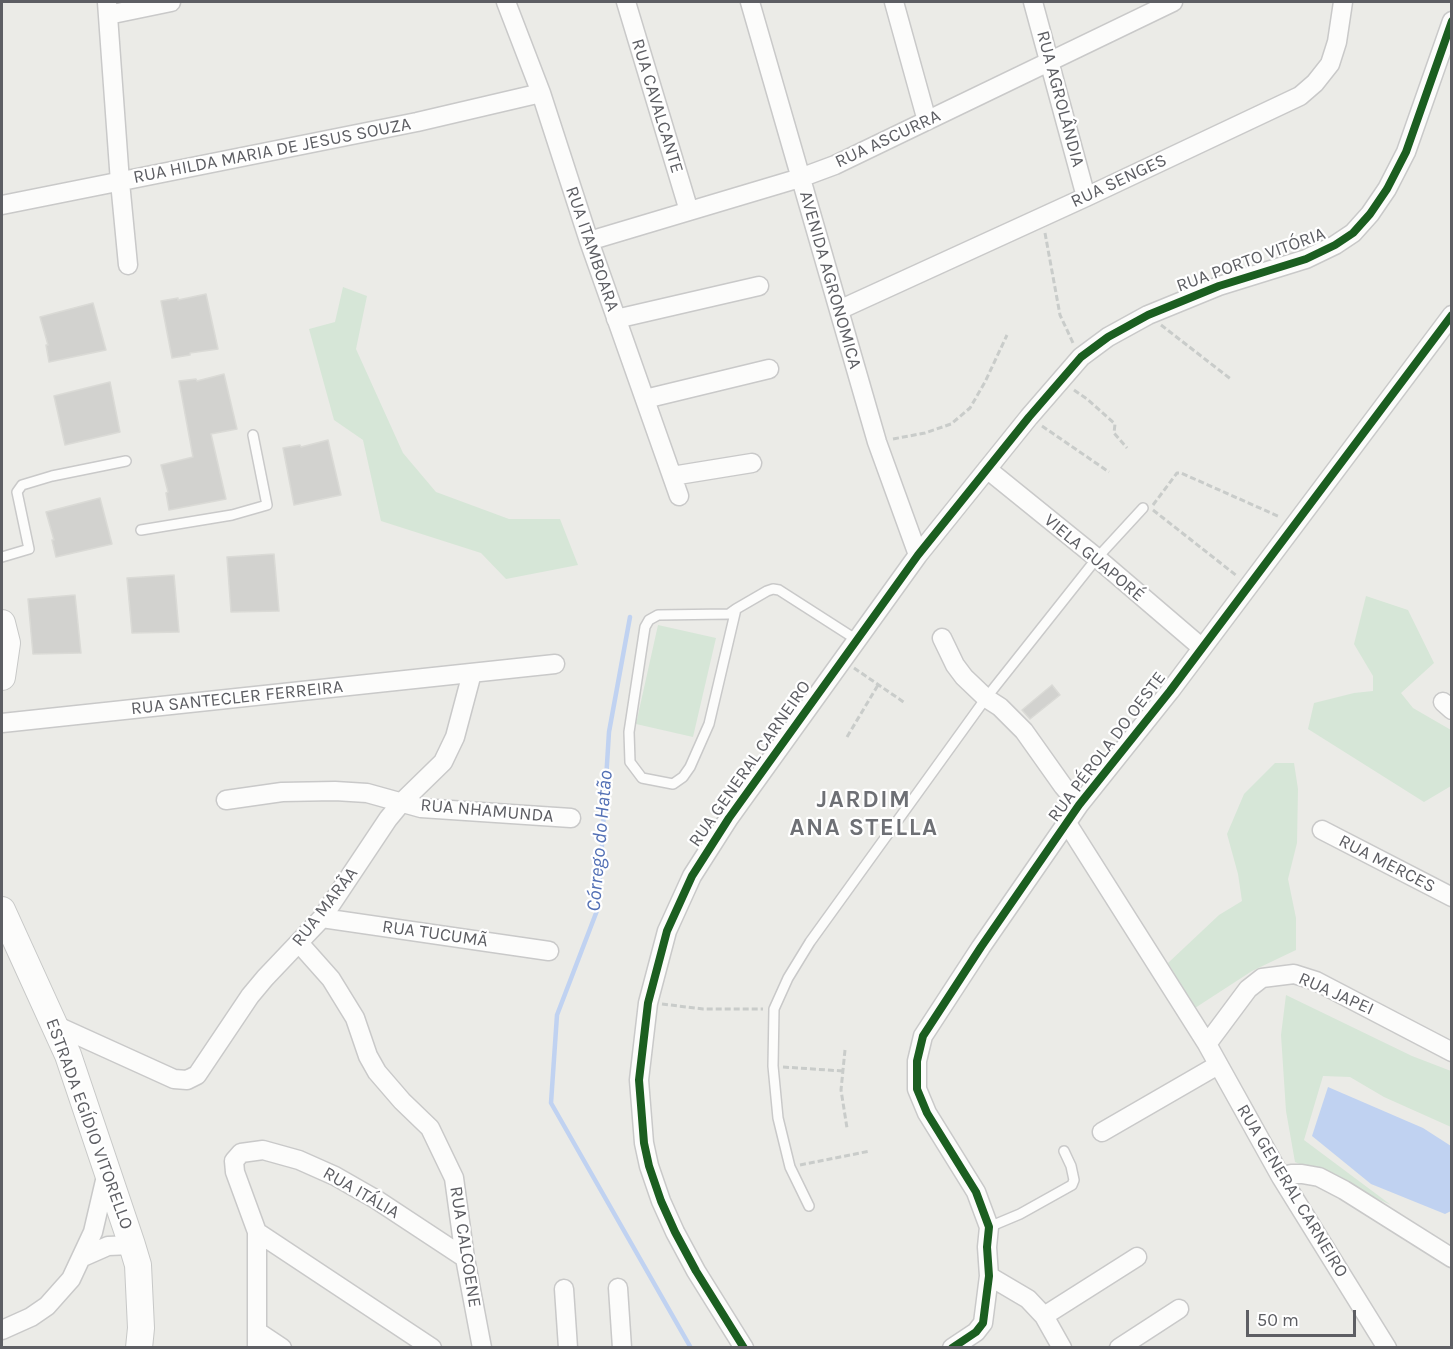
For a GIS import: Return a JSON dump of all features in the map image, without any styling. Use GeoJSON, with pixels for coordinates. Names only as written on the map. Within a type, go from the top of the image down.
{"type":"FeatureCollection","features":[{"type":"Feature","properties":{"kind":"street"},"geometry":{"type":"LineString","coordinates":[[128,265],[108,8],[171,2]]}},
{"type":"Feature","properties":{"kind":"street","name":"RUA ITAMBOARA"},"geometry":{"type":"LineString","coordinates":[[506,2],[541,93],[589,242],[679,496]]}},
{"type":"Feature","properties":{"kind":"street","name":"RUA CAVALCANTE"},"geometry":{"type":"LineString","coordinates":[[626,2],[689,211]]}},
{"type":"Feature","properties":{"kind":"street","name":"AVENIDA AGRONOMICA"},"geometry":{"type":"LineString","coordinates":[[750,2],[877,442],[918,555]]}},
{"type":"Feature","properties":{"kind":"street"},"geometry":{"type":"LineString","coordinates":[[894,2],[927,121]]}},
{"type":"Feature","properties":{"kind":"street","name":"RUA AGROLÂNDIA"},"geometry":{"type":"LineString","coordinates":[[1033,2],[1086,197]]}},
{"type":"Feature","properties":{"kind":"street","name":"RUA ASCURRA"},"geometry":{"type":"LineString","coordinates":[[589,242],[836,165],[1173,2]]}},
{"type":"Feature","properties":{"kind":"street","name":"RUA SENGES"},"geometry":{"type":"LineString","coordinates":[[838,310],[1300,96],[1316,83],[1330,64],[1337,42],[1343,2]]}},
{"type":"Feature","properties":{"kind":"street","name":"RUA PORTO VITÓRIA"},"geometry":{"type":"LineString","coordinates":[[987,469],[1081,357],[1108,337],[1148,315],[1219,286],[1306,259],[1335,245],[1353,232],[1370,214],[1387,189],[1406,152],[1452,21]]}},
{"type":"Feature","properties":{"kind":"street","name":"RUA HILDA MARIA DE JESUS SOUZA"},"geometry":{"type":"LineString","coordinates":[[2,205],[417,122],[541,93]]}},
{"type":"Feature","properties":{"kind":"street"},"geometry":{"type":"LineString","coordinates":[[616,319],[759,286]]}},
{"type":"Feature","properties":{"kind":"street","name":"RUA PÉROLA DO OESTE"},"geometry":{"type":"LineString","coordinates":[[952,1347],[976,1332],[983,1323],[989,1276],[988,1227],[976,1192],[927,1113],[917,1089],[917,1061],[923,1036],[1079,805],[1170,691],[1452,315]]}},
{"type":"Feature","properties":{"kind":"street"},"geometry":{"type":"LineString","coordinates":[[645,399],[769,369]]}},
{"type":"Feature","properties":{"kind":"street"},"geometry":{"type":"LineString","coordinates":[[672,476],[752,463]]}},
{"type":"Feature","properties":{"kind":"street","name":"RUA GENERAL CARNEIRO"},"geometry":{"type":"LineString","coordinates":[[744,1347],[679,1241],[661,1201],[644,1143],[639,1080],[648,1003],[667,931],[700,860],[918,555],[987,469]]}},
{"type":"Feature","properties":{"kind":"street","name":"VIELA GUAPORÉ"},"geometry":{"type":"LineString","coordinates":[[987,469],[1097,558],[1201,648]]}},
{"type":"Feature","properties":{"kind":"street"},"geometry":{"type":"LineString","coordinates":[[2,623],[7,643],[2,677]]}},
{"type":"Feature","properties":{"kind":"street"},"geometry":{"type":"LineString","coordinates":[[942,638],[955,665],[964,677],[1024,731],[1079,805]]}},
{"type":"Feature","properties":{"kind":"street"},"geometry":{"type":"LineString","coordinates":[[472,673],[555,664]]}},
{"type":"Feature","properties":{"kind":"street","name":"RUA SANTECLER FERREIRA"},"geometry":{"type":"LineString","coordinates":[[2,723],[472,673]]}},
{"type":"Feature","properties":{"kind":"street","name":"RUA MARÃA"},"geometry":{"type":"LineString","coordinates":[[55,1025],[174,1079],[192,1078],[205,1066],[232,1020],[265,978],[322,918],[388,819],[443,762],[450,750],[472,673]]}},
{"type":"Feature","properties":{"kind":"street","name":"RUA NHAMUNDA"},"geometry":{"type":"LineString","coordinates":[[226,800],[282,792],[335,791],[367,793],[421,808],[571,818]]}},
{"type":"Feature","properties":{"kind":"street","name":"RUA GENERAL CARNEIRO"},"geometry":{"type":"LineString","coordinates":[[1067,823],[1207,1044],[1281,1177],[1386,1347]]}},
{"type":"Feature","properties":{"kind":"street","name":"RUA MERCES"},"geometry":{"type":"LineString","coordinates":[[1322,830],[1452,897]]}},
{"type":"Feature","properties":{"kind":"street","name":"ESTRADA EGÍDIO VITORELLO"},"geometry":{"type":"LineString","coordinates":[[2,910],[68,1055],[132,1245],[139,1276],[141,1328],[139,1347]]}},
{"type":"Feature","properties":{"kind":"street","name":"RUA TUCUMÃ"},"geometry":{"type":"LineString","coordinates":[[322,918],[549,951]]}},
{"type":"Feature","properties":{"kind":"street","name":"RUA CALCOENE"},"geometry":{"type":"LineString","coordinates":[[299,944],[331,979],[355,1018],[368,1056],[377,1072],[430,1128],[454,1178],[465,1258],[482,1347]]}},
{"type":"Feature","properties":{"kind":"street","name":"RUA JAPEI"},"geometry":{"type":"LineString","coordinates":[[1207,1044],[1248,990],[1262,978],[1294,974],[1316,981],[1452,1052]]}},
{"type":"Feature","properties":{"kind":"street"},"geometry":{"type":"LineString","coordinates":[[1101,1132],[1218,1065]]}},
{"type":"Feature","properties":{"kind":"street","name":"RUA ITÁLIA"},"geometry":{"type":"LineString","coordinates":[[257,1232],[234,1165],[237,1157],[247,1151],[263,1150],[299,1160],[335,1176],[377,1200],[465,1258]]}},
{"type":"Feature","properties":{"kind":"street"},"geometry":{"type":"LineString","coordinates":[[2,1330],[31,1317],[47,1306],[71,1280],[98,1214],[107,1172]]}},
{"type":"Feature","properties":{"kind":"street"},"geometry":{"type":"LineString","coordinates":[[1281,1177],[1302,1174],[1319,1177],[1344,1190],[1452,1258]]}},
{"type":"Feature","properties":{"kind":"street"},"geometry":{"type":"LineString","coordinates":[[257,1232],[258,1340],[282,1347]]}},
{"type":"Feature","properties":{"kind":"street"},"geometry":{"type":"LineString","coordinates":[[257,1232],[432,1347]]}},
{"type":"Feature","properties":{"kind":"street"},"geometry":{"type":"LineString","coordinates":[[82,1257],[108,1245],[132,1245]]}},
{"type":"Feature","properties":{"kind":"street"},"geometry":{"type":"LineString","coordinates":[[1044,1316],[1137,1257]]}},
{"type":"Feature","properties":{"kind":"street"},"geometry":{"type":"LineString","coordinates":[[989,1276],[1028,1299],[1044,1316],[1062,1347]]}},
{"type":"Feature","properties":{"kind":"street"},"geometry":{"type":"LineString","coordinates":[[618,1287],[622,1347]]}},
{"type":"Feature","properties":{"kind":"street"},"geometry":{"type":"LineString","coordinates":[[564,1288],[568,1347]]}},
{"type":"Feature","properties":{"kind":"street"},"geometry":{"type":"LineString","coordinates":[[1119,1347],[1179,1309]]}},
{"type":"Feature","properties":{"kind":"lane"},"geometry":{"type":"LineString","coordinates":[[141,530],[232,514],[267,505],[253,435]]}},
{"type":"Feature","properties":{"kind":"lane"},"geometry":{"type":"LineString","coordinates":[[2,557],[29,549],[17,492],[22,485],[52,476],[126,461]]}},
{"type":"Feature","properties":{"kind":"lane"},"geometry":{"type":"LineString","coordinates":[[809,1206],[790,1167],[778,1118],[772,1066],[774,1009],[788,978],[810,942],[986,698],[1097,558],[1143,508]]}},
{"type":"Feature","properties":{"kind":"lane"},"geometry":{"type":"LineString","coordinates":[[736,609],[709,724],[690,767],[673,784],[642,778],[630,762],[629,732],[645,627],[649,620],[658,615],[729,614],[736,609],[767,591],[773,589],[779,590],[857,640]]}},
{"type":"Feature","properties":{"kind":"lane"},"geometry":{"type":"LineString","coordinates":[[988,1227],[1020,1214],[1072,1185],[1074,1180],[1071,1166],[1064,1151]]}},
{"type":"Feature","properties":{"kind":"path"},"geometry":{"type":"LineString","coordinates":[[1042,217],[1060,315],[1081,357]]}},
{"type":"Feature","properties":{"kind":"path"},"geometry":{"type":"LineString","coordinates":[[1148,315],[1232,380]]}},
{"type":"Feature","properties":{"kind":"path"},"geometry":{"type":"LineString","coordinates":[[877,442],[925,433],[951,424],[970,408],[1007,335]]}},
{"type":"Feature","properties":{"kind":"path"},"geometry":{"type":"LineString","coordinates":[[1059,381],[1087,399],[1115,423],[1114,433],[1127,448]]}},
{"type":"Feature","properties":{"kind":"path"},"geometry":{"type":"LineString","coordinates":[[1029,417],[1108,472]]}},
{"type":"Feature","properties":{"kind":"path"},"geometry":{"type":"LineString","coordinates":[[1248,585],[1150,508],[1177,473],[1181,472],[1294,524]]}},
{"type":"Feature","properties":{"kind":"path"},"geometry":{"type":"LineString","coordinates":[[843,660],[904,703]]}},
{"type":"Feature","properties":{"kind":"path"},"geometry":{"type":"LineString","coordinates":[[847,737],[878,685]]}},
{"type":"Feature","properties":{"kind":"path"},"geometry":{"type":"LineString","coordinates":[[648,1003],[704,1009],[774,1009]]}},
{"type":"Feature","properties":{"kind":"path"},"geometry":{"type":"LineString","coordinates":[[845,1050],[842,1101],[847,1128]]}},
{"type":"Feature","properties":{"kind":"path"},"geometry":{"type":"LineString","coordinates":[[772,1066],[843,1071]]}},
{"type":"Feature","properties":{"kind":"path"},"geometry":{"type":"LineString","coordinates":[[790,1167],[870,1151]]}},
{"type":"Feature","properties":{"kind":"green space"},"geometry":{"type":"Polygon","coordinates":[[[343,287],[367,296],[356,349],[403,453],[436,492],[509,519],[560,519],[578,565],[506,579],[481,553],[381,521],[363,440],[334,420],[309,329],[335,322],[343,287]]]}},
{"type":"Feature","properties":{"kind":"green space"},"geometry":{"type":"Polygon","coordinates":[[[1366,596],[1408,610],[1434,663],[1401,693],[1413,708],[1451,730],[1451,786],[1424,802],[1308,729],[1314,703],[1354,693],[1373,691],[1373,676],[1354,644],[1366,596]]]}},
{"type":"Feature","properties":{"kind":"green space"},"geometry":{"type":"Polygon","coordinates":[[[658,625],[716,638],[693,737],[636,724],[658,625]]]}},
{"type":"Feature","properties":{"kind":"green space"},"geometry":{"type":"Polygon","coordinates":[[[1275,763],[1294,763],[1298,789],[1297,843],[1288,879],[1296,918],[1296,950],[1252,971],[1195,1008],[1168,963],[1219,915],[1242,901],[1238,874],[1227,834],[1244,794],[1275,763]]]}},
{"type":"Feature","properties":{"kind":"green space"},"geometry":{"type":"Polygon","coordinates":[[[1286,995],[1412,1056],[1451,1071],[1451,1127],[1384,1097],[1350,1077],[1323,1076],[1304,1140],[1391,1205],[1295,1162],[1286,1111],[1281,1035],[1286,995]]]}},
{"type":"Feature","properties":{"kind":"water"},"geometry":{"type":"Polygon","coordinates":[[[1328,1087],[1423,1128],[1451,1146],[1451,1211],[1445,1214],[1371,1184],[1312,1136],[1328,1087]]]}},
{"type":"Feature","properties":{"kind":"building"},"geometry":{"type":"Polygon","coordinates":[[[206,294],[218,349],[172,358],[161,301],[206,294]]]}},
{"type":"Feature","properties":{"kind":"building"},"geometry":{"type":"Polygon","coordinates":[[[93,303],[106,350],[49,362],[46,345],[48,345],[40,317],[93,303]]]}},
{"type":"Feature","properties":{"kind":"building"},"geometry":{"type":"Polygon","coordinates":[[[224,374],[237,429],[211,434],[226,499],[169,510],[166,493],[168,492],[161,465],[193,457],[179,381],[196,379],[197,381],[224,374]]]}},
{"type":"Feature","properties":{"kind":"building"},"geometry":{"type":"Polygon","coordinates":[[[110,382],[120,432],[65,445],[54,396],[110,382]]]}},
{"type":"Feature","properties":{"kind":"building"},"geometry":{"type":"Polygon","coordinates":[[[328,440],[341,495],[294,505],[283,448],[300,445],[301,447],[328,440]]]}},
{"type":"Feature","properties":{"kind":"building"},"geometry":{"type":"Polygon","coordinates":[[[100,498],[112,544],[56,557],[46,512],[100,498]]]}},
{"type":"Feature","properties":{"kind":"building"},"geometry":{"type":"Polygon","coordinates":[[[274,554],[279,611],[231,612],[227,557],[274,554]]]}},
{"type":"Feature","properties":{"kind":"building"},"geometry":{"type":"Polygon","coordinates":[[[174,575],[179,632],[132,633],[127,578],[174,575]]]}},
{"type":"Feature","properties":{"kind":"building"},"geometry":{"type":"Polygon","coordinates":[[[75,595],[81,653],[33,654],[28,599],[75,595]]]}},
{"type":"Feature","properties":{"kind":"building"},"geometry":{"type":"Polygon","coordinates":[[[1052,685],[1060,695],[1030,719],[1022,710],[1052,685]]]}},
{"type":"Feature","properties":{"kind":"waterway","name":"Córrego do Hatão"},"geometry":{"type":"LineString","coordinates":[[630,617],[609,732],[598,908],[557,1015],[551,1103],[691,1348]]}},
{"type":"Feature","properties":{"kind":"cycle path"},"geometry":{"type":"LineString","coordinates":[[744,1348],[696,1271],[675,1232],[661,1201],[644,1143],[639,1080],[648,1003],[667,931],[692,876],[729,818],[918,555],[1029,417],[1081,357],[1108,337],[1148,315],[1219,286],[1306,259],[1335,245],[1353,233],[1370,214],[1387,189],[1406,152],[1452,21]]}},
{"type":"Feature","properties":{"kind":"cycle path"},"geometry":{"type":"LineString","coordinates":[[952,1348],[976,1332],[983,1323],[989,1276],[987,1247],[989,1227],[976,1192],[927,1113],[917,1089],[917,1061],[923,1036],[1079,805],[1170,691],[1452,315]]}},
{"type":"Feature","properties":{"kind":"district","name":"JARDIM ANA STELLA"},"geometry":{"type":"Point","coordinates":[864,814]}}]}
